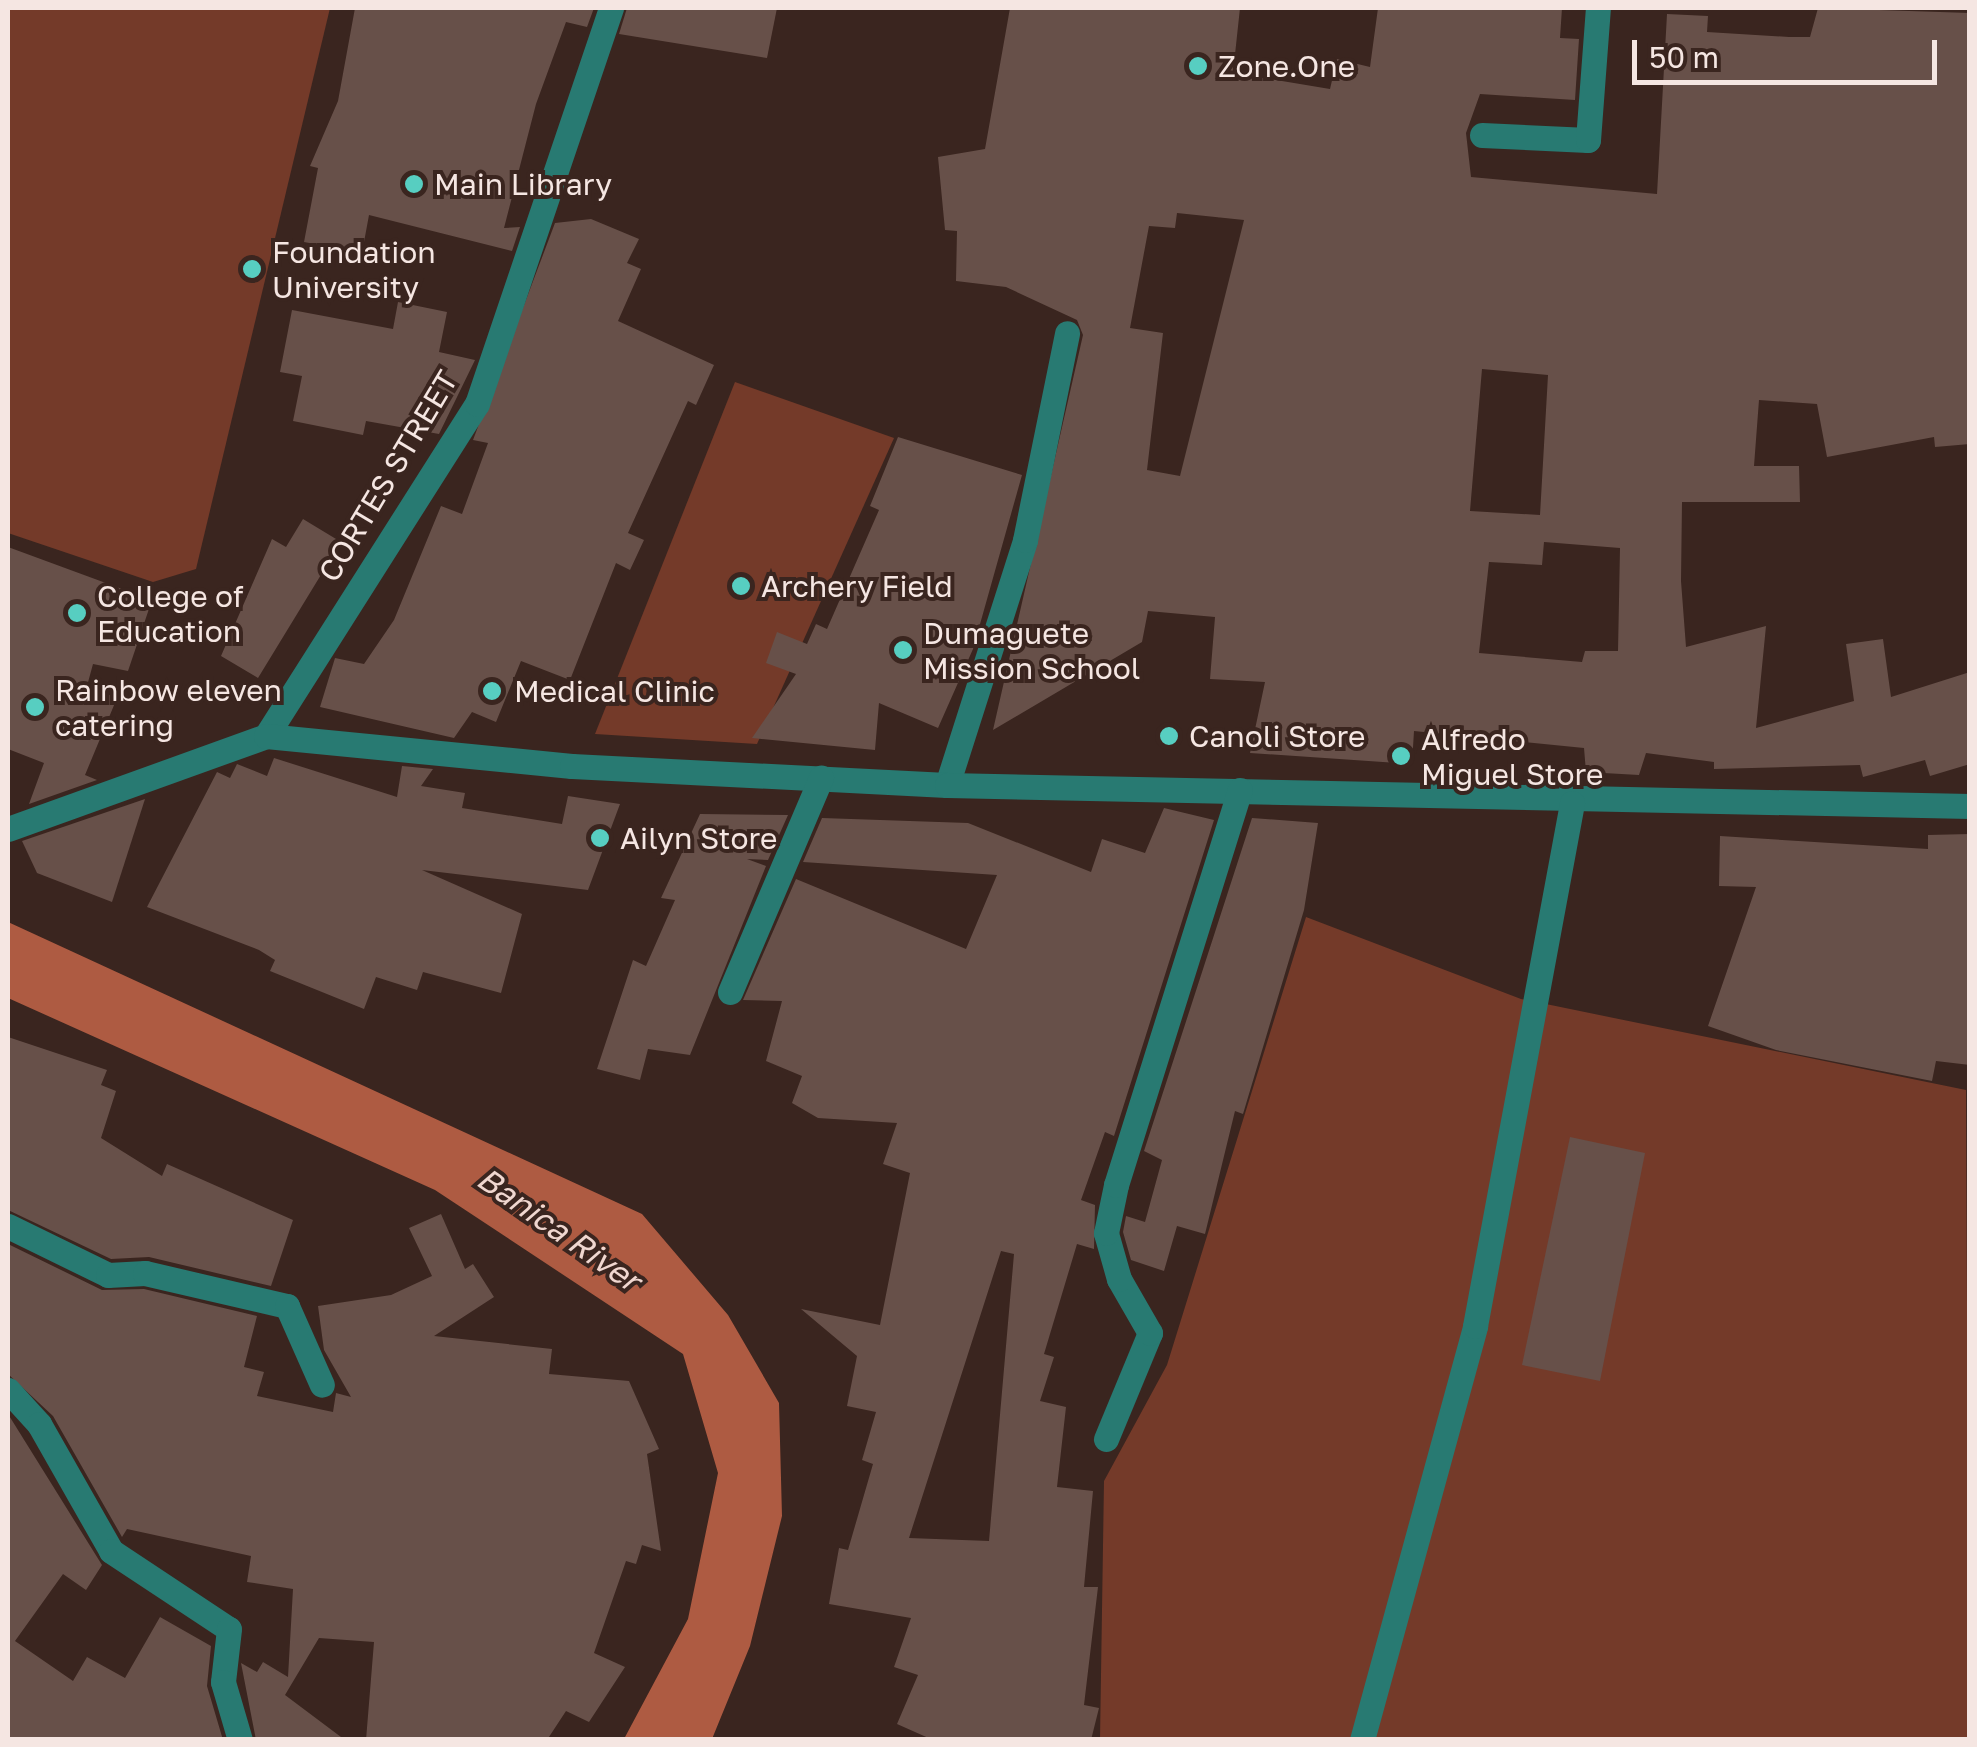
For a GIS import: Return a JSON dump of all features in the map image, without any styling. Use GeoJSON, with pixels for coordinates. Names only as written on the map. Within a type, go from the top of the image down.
{"type":"FeatureCollection","features":[{"type":"Feature","properties":{"kind":"street","name":"CORTES STREET"},"geometry":{"type":"LineString","coordinates":[[266,736],[477,404],[611,8]]}},
{"type":"Feature","properties":{"kind":"street"},"geometry":{"type":"LineString","coordinates":[[1482,135],[1588,140],[1598,8]]}},
{"type":"Feature","properties":{"kind":"street"},"geometry":{"type":"LineString","coordinates":[[948,785],[1026,540],[1067,333]]}},
{"type":"Feature","properties":{"kind":"street"},"geometry":{"type":"LineString","coordinates":[[8,829],[266,736],[948,785],[1240,790],[1572,804],[1970,806]]}},
{"type":"Feature","properties":{"kind":"street"},"geometry":{"type":"LineString","coordinates":[[730,992],[821,778]]}},
{"type":"Feature","properties":{"kind":"street"},"geometry":{"type":"LineString","coordinates":[[1106,1439],[1150,1333],[1118,1279],[1106,1233],[1116,1185],[1240,790]]}},
{"type":"Feature","properties":{"kind":"street"},"geometry":{"type":"LineString","coordinates":[[1362,1740],[1475,1326],[1572,804]]}},
{"type":"Feature","properties":{"kind":"street"},"geometry":{"type":"LineString","coordinates":[[8,1226],[108,1275],[145,1273],[287,1306],[322,1385]]}},
{"type":"Feature","properties":{"kind":"street"},"geometry":{"type":"LineString","coordinates":[[8,1390],[39,1424],[111,1550],[229,1629],[223,1682],[240,1740]]}},
{"type":"Feature","properties":{"kind":"shaded area"},"geometry":{"type":"Polygon","coordinates":[[[8,8],[330,8],[196,569],[153,582],[8,533],[8,8]]]}},
{"type":"Feature","properties":{"kind":"shaded area","name":"Archery Field"},"geometry":{"type":"Polygon","coordinates":[[[735,382],[894,438],[757,744],[595,734],[735,382]]]}},
{"type":"Feature","properties":{"kind":"shaded area"},"geometry":{"type":"Polygon","coordinates":[[[1306,917],[1521,999],[1966,1090],[1969,1739],[1100,1740],[1104,1481],[1167,1365],[1306,917]]]}},
{"type":"Feature","properties":{"kind":"water","name":"Banica River"},"geometry":{"type":"Polygon","coordinates":[[[8,922],[642,1214],[728,1315],[779,1403],[782,1516],[750,1646],[712,1739],[624,1739],[688,1619],[718,1473],[683,1354],[435,1190],[8,998],[8,922]]]}},
{"type":"Feature","properties":{"kind":"building"},"geometry":{"type":"Polygon","coordinates":[[[355,8],[594,8],[587,27],[566,22],[536,104],[504,228],[520,227],[512,251],[369,215],[362,253],[304,242],[318,168],[310,166],[338,101],[355,8]]]}},
{"type":"Feature","properties":{"kind":"building"},"geometry":{"type":"Polygon","coordinates":[[[627,8],[777,8],[767,58],[619,34],[627,8]]]}},
{"type":"Feature","properties":{"kind":"building"},"geometry":{"type":"Polygon","coordinates":[[[1010,8],[1240,8],[1233,73],[1330,89],[1337,59],[1370,67],[1378,8],[1562,8],[1560,38],[1579,39],[1575,100],[1480,94],[1466,133],[1471,177],[1657,194],[1667,14],[1708,16],[1707,32],[1810,37],[1818,8],[1970,13],[1970,444],[1935,447],[1934,437],[1827,457],[1817,404],[1759,400],[1754,466],[1799,466],[1800,502],[1682,502],[1681,581],[1686,647],[1766,626],[1756,728],[1854,701],[1846,644],[1883,639],[1891,697],[1970,672],[1970,764],[1930,776],[1925,760],[1863,777],[1860,765],[1714,769],[1714,762],[1646,753],[1639,775],[1586,772],[1584,748],[1414,731],[1412,764],[1250,753],[1265,682],[1210,679],[1215,617],[1148,611],[1142,642],[993,730],[1083,335],[1077,320],[1006,287],[956,281],[957,231],[945,230],[938,157],[985,149],[1010,8]],[[1177,213],[1175,228],[1149,226],[1130,328],[1163,333],[1147,470],[1180,476],[1244,220],[1177,213]],[[1482,369],[1470,511],[1540,515],[1548,375],[1482,369]],[[1544,542],[1542,565],[1489,562],[1479,653],[1582,662],[1585,651],[1618,651],[1620,548],[1544,542]]]}},
{"type":"Feature","properties":{"kind":"building"},"geometry":{"type":"Polygon","coordinates":[[[591,219],[639,239],[627,263],[641,269],[618,321],[714,365],[696,405],[688,401],[628,533],[644,540],[630,570],[616,563],[570,680],[521,661],[496,722],[472,712],[454,738],[320,707],[335,658],[364,664],[394,620],[441,506],[462,514],[488,443],[473,440],[555,223],[591,219]]]}},
{"type":"Feature","properties":{"kind":"building"},"geometry":{"type":"Polygon","coordinates":[[[398,302],[447,312],[439,352],[475,360],[439,434],[366,421],[363,435],[293,421],[302,376],[280,372],[292,310],[393,329],[398,302]]]}},
{"type":"Feature","properties":{"kind":"building"},"geometry":{"type":"Polygon","coordinates":[[[898,437],[1022,475],[973,649],[938,728],[879,703],[875,750],[752,738],[796,674],[766,663],[777,632],[807,644],[816,624],[827,629],[879,510],[870,506],[898,437]]]}},
{"type":"Feature","properties":{"kind":"building"},"geometry":{"type":"Polygon","coordinates":[[[303,519],[341,542],[258,678],[221,656],[272,539],[286,547],[303,519]]]}},
{"type":"Feature","properties":{"kind":"building"},"geometry":{"type":"Polygon","coordinates":[[[8,547],[152,600],[128,671],[93,664],[87,686],[117,698],[85,775],[97,780],[29,804],[44,763],[8,749],[8,547]]]}},
{"type":"Feature","properties":{"kind":"building"},"geometry":{"type":"Polygon","coordinates":[[[274,758],[397,797],[402,766],[433,769],[421,786],[465,793],[462,808],[562,824],[568,796],[620,804],[588,890],[422,870],[522,914],[501,993],[423,972],[417,990],[376,977],[364,1009],[270,971],[275,960],[259,950],[147,907],[217,772],[230,778],[237,764],[267,776],[274,758]]]}},
{"type":"Feature","properties":{"kind":"building"},"geometry":{"type":"Polygon","coordinates":[[[145,799],[112,902],[37,873],[22,841],[145,799]]]}},
{"type":"Feature","properties":{"kind":"building"},"geometry":{"type":"Polygon","coordinates":[[[1164,808],[1214,820],[1114,1136],[1105,1132],[1081,1200],[1095,1205],[1094,1249],[1077,1244],[1044,1354],[1054,1357],[1040,1401],[1066,1407],[1057,1487],[1093,1491],[1084,1587],[1098,1587],[1084,1705],[1099,1708],[1091,1740],[933,1740],[897,1724],[918,1675],[894,1667],[911,1618],[829,1604],[839,1548],[848,1550],[873,1464],[862,1460],[876,1412],[847,1406],[857,1356],[801,1309],[880,1325],[910,1173],[883,1164],[897,1123],[818,1118],[792,1103],[802,1076],[766,1061],[782,1001],[743,1000],[796,879],[966,949],[997,875],[803,862],[822,818],[968,823],[1091,872],[1102,839],[1145,853],[1164,808]],[[1001,1251],[909,1538],[989,1541],[1014,1254],[1001,1251]]]}},
{"type":"Feature","properties":{"kind":"building"},"geometry":{"type":"Polygon","coordinates":[[[700,814],[788,815],[768,860],[747,859],[766,866],[690,1055],[648,1049],[640,1080],[597,1069],[633,960],[646,966],[675,900],[661,898],[700,814]]]}},
{"type":"Feature","properties":{"kind":"building"},"geometry":{"type":"Polygon","coordinates":[[[1252,818],[1318,823],[1304,910],[1243,1114],[1235,1111],[1205,1234],[1177,1226],[1164,1271],[1131,1260],[1123,1232],[1126,1216],[1145,1222],[1162,1160],[1144,1151],[1252,818]]]}},
{"type":"Feature","properties":{"kind":"building"},"geometry":{"type":"Polygon","coordinates":[[[1970,834],[1970,1065],[1936,1061],[1932,1081],[1776,1050],[1708,1026],[1756,887],[1719,886],[1720,836],[1928,849],[1928,835],[1970,834]]]}},
{"type":"Feature","properties":{"kind":"building"},"geometry":{"type":"Polygon","coordinates":[[[8,1037],[107,1070],[101,1085],[116,1091],[101,1138],[162,1176],[167,1164],[293,1220],[271,1286],[149,1257],[111,1259],[8,1210],[8,1037]]]}},
{"type":"Feature","properties":{"kind":"building"},"geometry":{"type":"Polygon","coordinates":[[[1570,1137],[1645,1153],[1600,1381],[1522,1365],[1570,1137]]]}},
{"type":"Feature","properties":{"kind":"building"},"geometry":{"type":"Polygon","coordinates":[[[441,1214],[465,1269],[473,1264],[494,1297],[434,1336],[552,1349],[549,1374],[629,1381],[659,1449],[647,1454],[661,1551],[642,1545],[636,1564],[626,1561],[594,1653],[625,1667],[589,1722],[566,1711],[547,1740],[366,1740],[374,1642],[319,1638],[285,1695],[345,1740],[256,1740],[241,1663],[257,1672],[263,1662],[288,1677],[293,1589],[247,1582],[251,1556],[127,1529],[122,1537],[53,1416],[8,1374],[8,1244],[102,1290],[144,1289],[257,1316],[244,1367],[264,1372],[257,1396],[333,1412],[336,1393],[351,1397],[324,1350],[318,1306],[391,1295],[432,1276],[409,1228],[441,1214]]]}},
{"type":"Feature","properties":{"kind":"building"},"geometry":{"type":"Polygon","coordinates":[[[8,1414],[102,1565],[86,1590],[63,1574],[15,1641],[73,1681],[87,1657],[125,1678],[160,1617],[211,1646],[207,1686],[223,1740],[8,1740],[8,1414]]]}},
{"type":"Feature","properties":{"kind":"place","name":"Zone.One"},"geometry":{"type":"Point","coordinates":[1198,66]}},
{"type":"Feature","properties":{"kind":"place","name":"Main Library"},"geometry":{"type":"Point","coordinates":[414,184]}},
{"type":"Feature","properties":{"kind":"place","name":"Foundation University"},"geometry":{"type":"Point","coordinates":[252,269]}},
{"type":"Feature","properties":{"kind":"place","name":"Archery Field"},"geometry":{"type":"Point","coordinates":[741,586]}},
{"type":"Feature","properties":{"kind":"place","name":"College of Education"},"geometry":{"type":"Point","coordinates":[77,613]}},
{"type":"Feature","properties":{"kind":"place","name":"Dumaguete Mission School"},"geometry":{"type":"Point","coordinates":[903,650]}},
{"type":"Feature","properties":{"kind":"place","name":"Medical Clinic"},"geometry":{"type":"Point","coordinates":[492,691]}},
{"type":"Feature","properties":{"kind":"place","name":"Rainbow eleven catering"},"geometry":{"type":"Point","coordinates":[35,707]}},
{"type":"Feature","properties":{"kind":"place","name":"Canoli Store"},"geometry":{"type":"Point","coordinates":[1169,736]}},
{"type":"Feature","properties":{"kind":"place","name":"Alfredo Miguel Store"},"geometry":{"type":"Point","coordinates":[1401,756]}},
{"type":"Feature","properties":{"kind":"place","name":"Ailyn Store"},"geometry":{"type":"Point","coordinates":[600,838]}}]}
